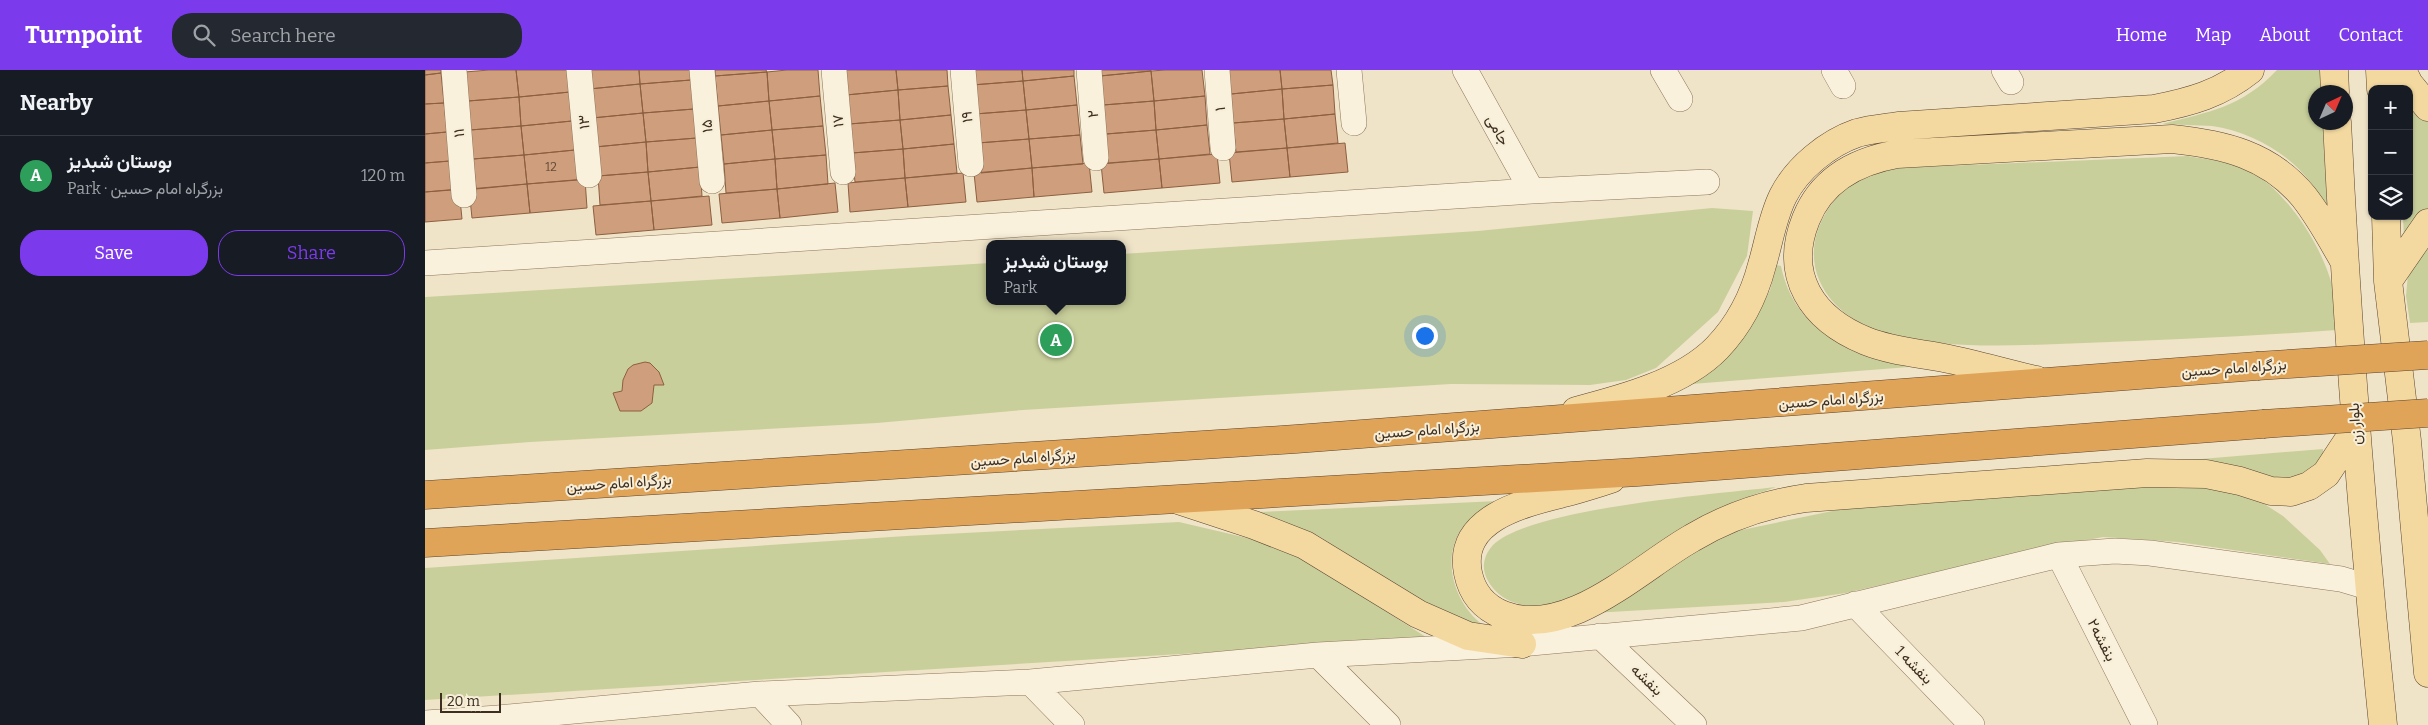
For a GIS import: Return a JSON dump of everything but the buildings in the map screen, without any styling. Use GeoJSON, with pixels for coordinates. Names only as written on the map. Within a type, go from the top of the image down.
{"type":"FeatureCollection","features":[{"type":"Feature","properties":{"kind":"highway","name":"بزرگراه امام حسین"},"geometry":{"type":"LineString","coordinates":[[425,495],[1119,451],[1535,422],[2257,366],[2428,355]]}},
{"type":"Feature","properties":{"kind":"highway"},"geometry":{"type":"LineString","coordinates":[[425,543],[1638,472],[2428,413]]}},
{"type":"Feature","properties":{"kind":"main road"},"geometry":{"type":"LineString","coordinates":[[1535,422],[1646,390],[1688,369],[1716,349],[1732,330],[1751,300],[1783,196],[1804,169],[1826,148],[1858,133],[1898,126],[2154,109],[2194,102],[2236,82],[2250,70]]}},
{"type":"Feature","properties":{"kind":"main road"},"geometry":{"type":"LineString","coordinates":[[2334,70],[2335,85]]}},
{"type":"Feature","properties":{"kind":"main road"},"geometry":{"type":"LineString","coordinates":[[2380,70],[2381,85]]}},
{"type":"Feature","properties":{"kind":"main road"},"geometry":{"type":"LineString","coordinates":[[2402,70],[2409,84],[2428,107]]}},
{"type":"Feature","properties":{"kind":"main road","name":"بلوار زن"},"geometry":{"type":"LineString","coordinates":[[2337,130],[2343,259],[2355,430],[2368,587],[2383,725]]}},
{"type":"Feature","properties":{"kind":"main road"},"geometry":{"type":"LineString","coordinates":[[2049,383],[1883,347],[1853,335],[1829,321],[1810,299],[1802,284],[1797,264],[1797,247],[1801,231],[1808,212],[1819,195],[1841,174],[1855,166],[1873,159],[1897,154],[2172,138],[2210,142],[2240,151],[2282,174],[2304,197],[2343,259]]}},
{"type":"Feature","properties":{"kind":"main road"},"geometry":{"type":"LineString","coordinates":[[2385,220],[2388,281],[2424,590],[2428,673]]}},
{"type":"Feature","properties":{"kind":"main road"},"geometry":{"type":"LineString","coordinates":[[2388,281],[2428,223]]}},
{"type":"Feature","properties":{"kind":"main road"},"geometry":{"type":"LineString","coordinates":[[1638,472],[1523,503],[1497,515],[1477,533],[1470,545],[1467,568],[1471,588],[1482,602],[1501,614],[1518,619],[1552,618],[1569,613],[1607,594],[1691,538],[1729,519],[1782,502],[1806,498],[2147,473],[2206,474],[2240,481],[2271,492],[2291,492],[2309,486],[2326,474],[2355,430]]}},
{"type":"Feature","properties":{"kind":"main road"},"geometry":{"type":"LineString","coordinates":[[2407,441],[2419,476],[2428,487]]}},
{"type":"Feature","properties":{"kind":"main road"},"geometry":{"type":"LineString","coordinates":[[1172,498],[1254,525],[1305,545],[1418,614],[1468,636],[1522,644]]}},
{"type":"Feature","properties":{"kind":"main road"},"geometry":{"type":"LineString","coordinates":[[2364,725],[2379,686]]}},
{"type":"Feature","properties":{"kind":"street","name":"۱۱"},"geometry":{"type":"LineString","coordinates":[[454,70],[464,196]]}},
{"type":"Feature","properties":{"kind":"street","name":"۱۳"},"geometry":{"type":"LineString","coordinates":[[579,70],[589,175]]}},
{"type":"Feature","properties":{"kind":"street","name":"۱۵"},"geometry":{"type":"LineString","coordinates":[[702,70],[712,182]]}},
{"type":"Feature","properties":{"kind":"street","name":"۱۷"},"geometry":{"type":"LineString","coordinates":[[834,70],[843,172]]}},
{"type":"Feature","properties":{"kind":"street","name":"۱۹"},"geometry":{"type":"LineString","coordinates":[[963,70],[971,164]]}},
{"type":"Feature","properties":{"kind":"street","name":"۲"},"geometry":{"type":"LineString","coordinates":[[1089,70],[1096,158]]}},
{"type":"Feature","properties":{"kind":"street","name":"۱"},"geometry":{"type":"LineString","coordinates":[[1217,70],[1223,148]]}},
{"type":"Feature","properties":{"kind":"street"},"geometry":{"type":"LineString","coordinates":[[1349,70],[1354,123]]}},
{"type":"Feature","properties":{"kind":"street","name":"جامی"},"geometry":{"type":"LineString","coordinates":[[1465,70],[1532,191]]}},
{"type":"Feature","properties":{"kind":"street"},"geometry":{"type":"LineString","coordinates":[[1663,70],[1680,99]]}},
{"type":"Feature","properties":{"kind":"street"},"geometry":{"type":"LineString","coordinates":[[425,263],[1532,191],[1707,182]]}},
{"type":"Feature","properties":{"kind":"street"},"geometry":{"type":"LineString","coordinates":[[425,722],[501,722],[760,694],[1030,682],[1318,655],[1522,644],[1801,618],[2059,555],[2115,551],[2150,553],[2341,579],[2368,587]]}},
{"type":"Feature","properties":{"kind":"street","name":"بنفشه۲"},"geometry":{"type":"LineString","coordinates":[[2059,555],[2145,725]]}},
{"type":"Feature","properties":{"kind":"street","name":"بنفشه 1"},"geometry":{"type":"LineString","coordinates":[[1855,604],[1972,725]]}},
{"type":"Feature","properties":{"kind":"street","name":"بنفشه"},"geometry":{"type":"LineString","coordinates":[[1600,636],[1694,725]]}},
{"type":"Feature","properties":{"kind":"street"},"geometry":{"type":"LineString","coordinates":[[1318,655],[1388,725]]}},
{"type":"Feature","properties":{"kind":"street"},"geometry":{"type":"LineString","coordinates":[[1030,682],[1072,725]]}},
{"type":"Feature","properties":{"kind":"street"},"geometry":{"type":"LineString","coordinates":[[760,694],[789,725]]}},
{"type":"Feature","properties":{"kind":"green space"},"geometry":{"type":"Polygon","coordinates":[[[2277,70],[2320,70],[2321,85],[2308,85],[2308,130],[2323,130],[2328,218],[2314,187],[2302,172],[2280,153],[2267,145],[2240,133],[2212,126],[2162,124],[2224,106],[2238,100],[2264,82],[2277,70]]]}},
{"type":"Feature","properties":{"kind":"green space"},"geometry":{"type":"Polygon","coordinates":[[[2413,105],[2428,122],[2428,210],[2404,240],[2403,220],[2413,220],[2413,105]]]}},
{"type":"Feature","properties":{"kind":"green space"},"geometry":{"type":"Polygon","coordinates":[[[2188,156],[2226,163],[2248,170],[2262,179],[2288,204],[2311,236],[2327,269],[2336,308],[2337,330],[2211,338],[2035,345],[1959,345],[1909,339],[1866,326],[1849,316],[1835,304],[1824,289],[1817,273],[1814,255],[1816,236],[1824,216],[1843,191],[1861,179],[1879,173],[1896,168],[2188,156]]]}},
{"type":"Feature","properties":{"kind":"green space"},"geometry":{"type":"Polygon","coordinates":[[[1712,208],[1753,211],[1747,256],[1718,312],[1656,368],[1626,380],[1590,385],[1451,384],[1023,410],[877,423],[530,442],[425,450],[425,297],[986,263],[986,305],[1126,305],[1126,254],[1478,231],[1712,208]]]}},
{"type":"Feature","properties":{"kind":"green space"},"geometry":{"type":"Polygon","coordinates":[[[2428,238],[2428,322],[2410,323],[2406,296],[2408,274],[2428,238]]]}},
{"type":"Feature","properties":{"kind":"green space"},"geometry":{"type":"Polygon","coordinates":[[[1777,265],[1781,266],[1788,289],[1799,308],[1812,323],[1828,336],[1866,354],[1909,367],[1692,384],[1758,314],[1770,290],[1777,265]]]}},
{"type":"Feature","properties":{"kind":"green space"},"geometry":{"type":"Polygon","coordinates":[[[2323,449],[2323,462],[2292,485],[2189,460],[2323,449]]]}},
{"type":"Feature","properties":{"kind":"green space"},"geometry":{"type":"Polygon","coordinates":[[[2104,485],[2221,487],[2252,496],[2283,516],[2320,550],[2330,564],[2178,542],[2103,537],[2024,552],[1846,593],[1784,602],[1593,613],[1727,533],[1842,509],[2104,485]]]}},
{"type":"Feature","properties":{"kind":"green space"},"geometry":{"type":"Polygon","coordinates":[[[1776,487],[1726,506],[1600,584],[1556,603],[1526,606],[1508,600],[1492,588],[1485,575],[1484,561],[1493,545],[1514,532],[1545,521],[1627,505],[1776,487]]]}},
{"type":"Feature","properties":{"kind":"green space"},"geometry":{"type":"Polygon","coordinates":[[[1498,501],[1464,526],[1456,539],[1452,553],[1454,581],[1459,595],[1475,619],[1486,627],[1463,628],[1317,535],[1259,512],[1498,501]]]}},
{"type":"Feature","properties":{"kind":"green space"},"geometry":{"type":"Polygon","coordinates":[[[1179,522],[1286,547],[1429,639],[425,700],[425,568],[906,536],[1179,522]]]}},
{"type":"Feature","properties":{"kind":"place","name":"بوستان شبدیز"},"geometry":{"type":"Point","coordinates":[1056,340]}}]}
